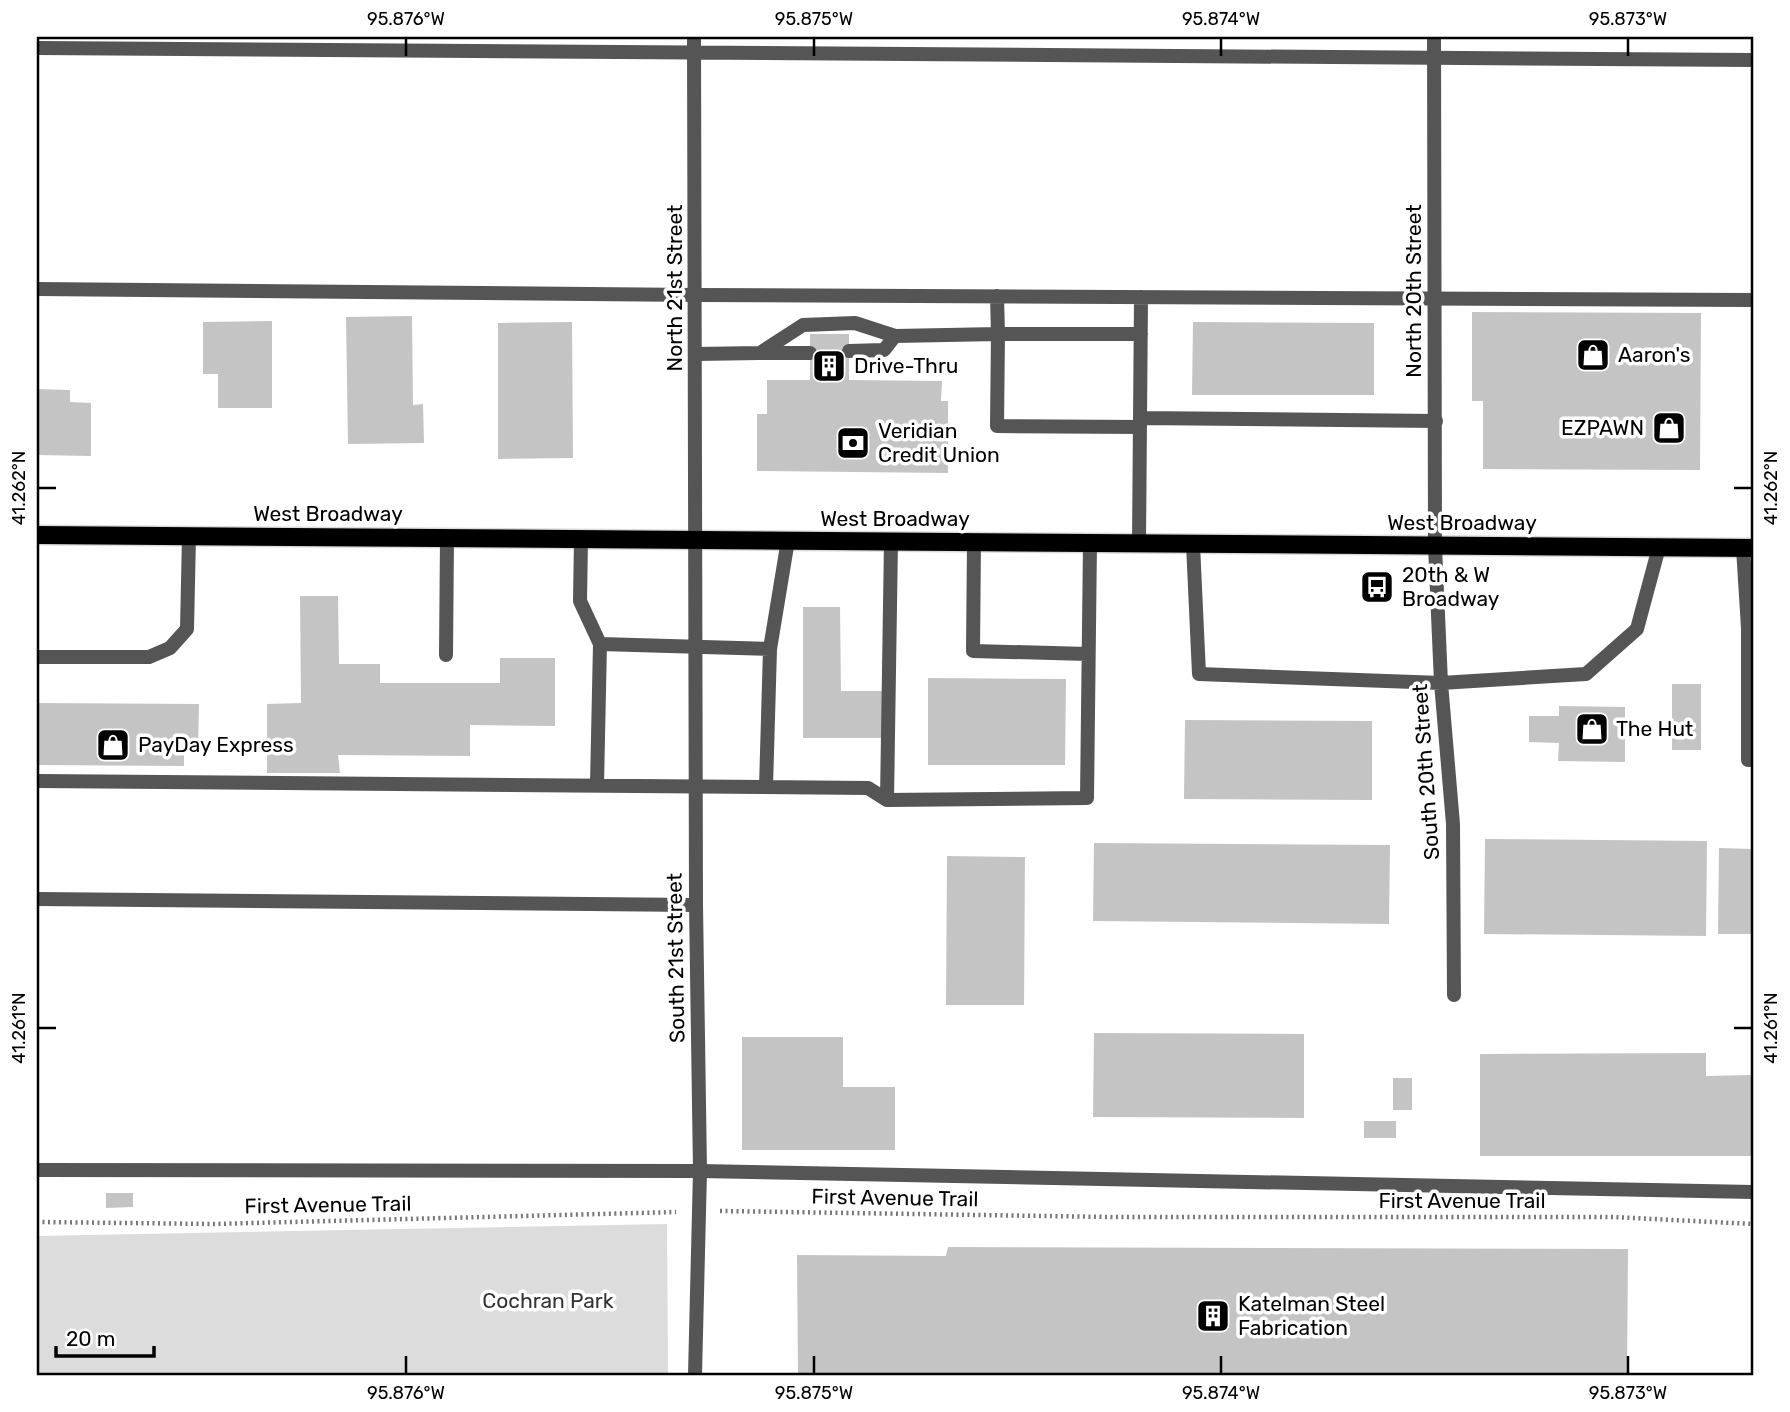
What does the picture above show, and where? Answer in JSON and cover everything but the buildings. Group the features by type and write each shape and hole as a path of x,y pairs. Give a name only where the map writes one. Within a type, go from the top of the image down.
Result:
{"main road":[{"name":"West Broadway","path":"37,535 1748,548"}],"street":[{"name":"North 21st Street","path":"694,37 696,540"},
{"name":"North 20th Street","path":"1434,37 1435,546"},
{"path":"37,48 1753,60"},
{"path":"37,289 1753,300"},
{"path":"997,296 997,426 1140,422 1436,421"},
{"path":"1139,543 1141,297"},
{"path":"760,353 803,325 855,323 895,336 1140,334"},
{"path":"849,351 884,350 895,336"},
{"path":"696,354 810,353"},
{"path":"37,657 149,657 170,648 187,629 189,536"},
{"path":"446,655 447,538"},
{"path":"581,539 580,601 600,644 597,785"},
{"name":"South 21st Street","path":"695,1375 700,1171 696,905 696,540"},
{"path":"766,788 771,649 788,540"},
{"path":"887,800 891,541"},
{"path":"974,542 973,651 1088,654"},
{"path":"37,781 868,788 887,800 1087,798 1090,543"},
{"path":"1194,544 1199,674 1441,683 1586,674 1637,629 1659,547"},
{"name":"South 20th Street","path":"1435,546 1441,683 1453,824 1454,995"},
{"path":"1748,548 1748,760 1753,760"},
{"path":"600,644 771,649"},
{"path":"37,899 696,905"},
{"path":"37,1170 700,1171 1753,1192"}],"path":[{"name":"First Avenue Trail","path":"37,1222 214,1224 699,1212 1111,1217 1613,1217 1753,1224"}],"green space":[{"name":"Cochran Park","path":"667,1224 668,1375 37,1375 37,1236"}],"place":[{"name":"Aaron's","path":"1593,355"},
{"name":"Drive-Thru","path":"829,366"},
{"name":"EZPAWN","path":"1669,428"},
{"name":"Veridian Credit Union","path":"853,443"},
{"name":"20th & W Broadway","path":"1377,587"},
{"name":"The Hut","path":"1592,729"},
{"name":"PayDay Express","path":"113,745"},
{"name":"Katelman Steel Fabrication","path":"1213,1316"}]}
